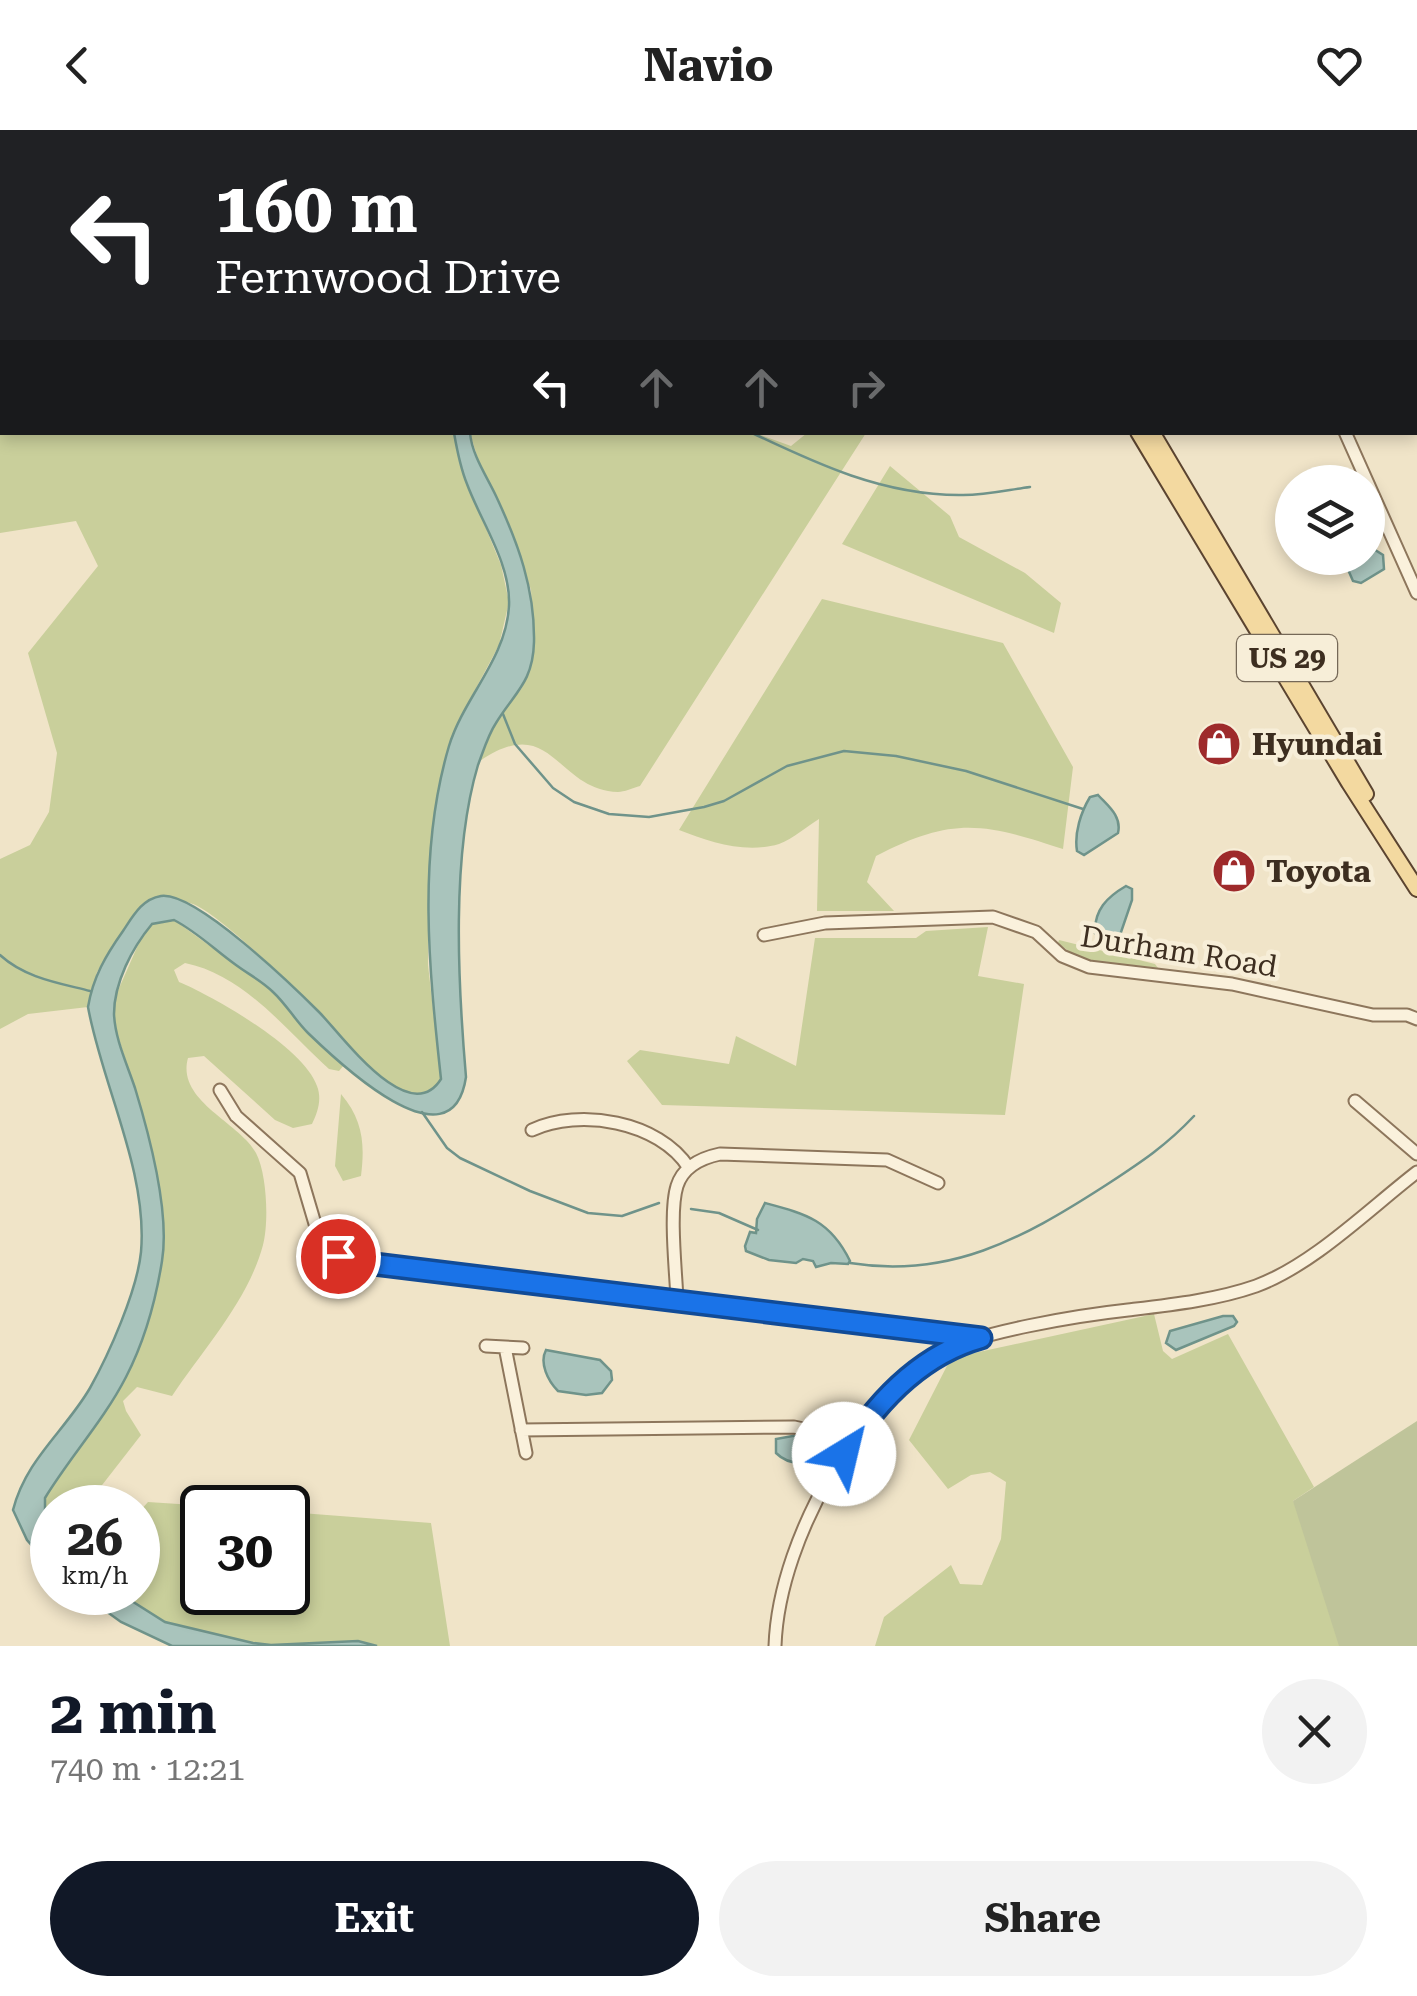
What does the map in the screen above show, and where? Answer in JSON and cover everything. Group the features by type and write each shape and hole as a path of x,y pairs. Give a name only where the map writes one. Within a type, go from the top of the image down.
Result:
{"main road":[{"name":"US 29","path":"1140,435 1210,540 1417,888"},
{"name":"US 29","path":"1154,435 1210,540"}],"street":[{"path":"1346,435 1417,593"},
{"name":"Durham Road","path":"764,936 825,922 993,918 1036,932 1062,956 1089,967 1232,984 1373,1015 1407,1015 1417,1019"},
{"path":"220,1090 236,1116 300,1174 322,1244 338,1256 358,1262 981,1338"},
{"path":"1355,1101 1417,1154"},
{"path":"532,1130 550,1122 630,1125 666,1147 689,1168"},
{"path":"677,1300 676,1187 689,1168 706,1157 720,1154 886,1160 938,1183"},
{"path":"775,1646 780,1606 808,1516 847,1449 909,1375 944,1350 981,1338 1198,1300 1258,1284 1303,1260 1417,1172"},
{"path":"486,1346 523,1348"},
{"path":"505,1347 526,1453"},
{"path":"521,1430 794,1427 822,1433 847,1449"}],"green space":[{"path":"0,435 454,435 460,465 501,565 509,602 499,645 458,722 436,809 428,902 428,965 441,1079 427,1092 411,1093 393,1086 275,969 205,910 180,901 141,906 97,972 88,1007 28,1014 0,1029 0,859 30,845 49,812 57,753 28,653 98,566 76,521 0,533"},
{"path":"471,435 760,435 791,446 805,435 865,435 640,786 618,792 597,788 539,748 524,744 504,748 480,761 496,721 522,688 534,648 531,590 510,526 481,469"},
{"path":"890,466 950,516 959,537 1025,573 1061,603 1054,633 842,544"},
{"path":"822,599 1003,643 1073,767 1063,849 989,829 948,829 927,834 876,856 867,882 894,911 817,911 819,819 784,842 766,847 728,845 679,830"},
{"path":"174,920 275,993 308,1033 344,1065 339,1071 329,1069 263,1006 226,979 185,963 174,970 179,982 235,1011 295,1056 317,1086 319,1105 312,1124 293,1128 275,1120 204,1056 188,1058 191,1087 248,1142 260,1162 266,1198 263,1245 236,1305 172,1396 137,1387 123,1401 141,1435 102,1485 54,1485 125,1378 163,1258 156,1170 114,1013 116,995 142,936 152,924"},
{"path":"988,927 978,976 1024,984 1005,1115 662,1105 627,1061 640,1050 729,1064 736,1036 796,1066 815,938 916,938 926,931"},
{"path":"1059,940 1155,964 1158,968 1079,959"},
{"path":"341,1094 358,1123 363,1153 361,1176 343,1181 335,1166"},
{"path":"1154,1314 1163,1351 1172,1359 1228,1334 1314,1487 1293,1501 1391,1646 875,1646 884,1617 951,1565 960,1584 982,1585 1001,1539 1006,1482 990,1472 971,1475 948,1489 909,1440 951,1358"},
{"path":"1417,1421 1417,1646 1339,1646 1293,1501"},
{"path":"160,1503 180,1504 180,1615 310,1615 310,1514 431,1523 450,1646 377,1646 358,1641 271,1645 165,1622 154,1615 160,1615"}],"water":[{"path":"454,435 470,435 476,457 511,531 528,585 534,642 526,678 491,733 469,800 459,920 466,1077 456,1103 440,1114 418,1112 393,1101 323,1047 269,988 174,920 152,924 126,966 114,1014 157,1173 163,1220 162,1261 138,1349 108,1408 54,1485 30,1485 30,1543 13,1510 19,1492 97,1374 128,1303 141,1252 138,1191 88,1007 101,967 134,914 143,904 161,896 196,908 267,963 376,1073 394,1086 412,1093 427,1092 441,1079 428,912 433,828 449,746 493,661 509,606 505,575 494,543 465,478"},
{"path":"1350,575 1374,575 1361,583 1353,581"},
{"path":"1098,795 1116,816 1118,833 1084,855 1077,851 1079,823 1090,797"},
{"path":"1126,886 1132,889 1132,900 1118,941 1111,945 1095,933 1097,918 1108,900"},
{"path":"765,1203 805,1215 825,1228 842,1247 848,1264 816,1267 813,1261 769,1260 746,1251 750,1232 756,1233 757,1219"},
{"path":"1233,1316 1237,1322 1176,1350 1166,1343 1170,1331"},
{"path":"546,1350 600,1360 611,1371 612,1380 602,1393 558,1391 546,1372"},
{"path":"798,1435 821,1443 824,1453 800,1463 776,1453 776,1439"},
{"path":"111,1615 154,1615 165,1622 253,1643 358,1641 377,1646 172,1646"}],"waterway":[{"path":"757,435 851,476 904,490 968,495 1030,487"},
{"path":"503,714 515,744 553,788 574,802 609,814 649,817 704,807 724,801 787,766 844,751 896,756 966,771 1083,809"},
{"path":"0,955 31,974 90,991"},
{"path":"422,1112 447,1148 460,1158 530,1191 588,1213 622,1216 659,1203"},
{"path":"850,1263 920,1265 952,1260 1013,1238 1128,1171 1194,1116"},
{"path":"691,1209 719,1213 758,1230"}],"place":[{"name":"Hyundai","path":"1219,744"},
{"name":"Toyota","path":"1234,871"}],"route":[{"path":"338,1256 358,1262 981,1338 944,1350 909,1375 862,1427 844,1454"}]}
